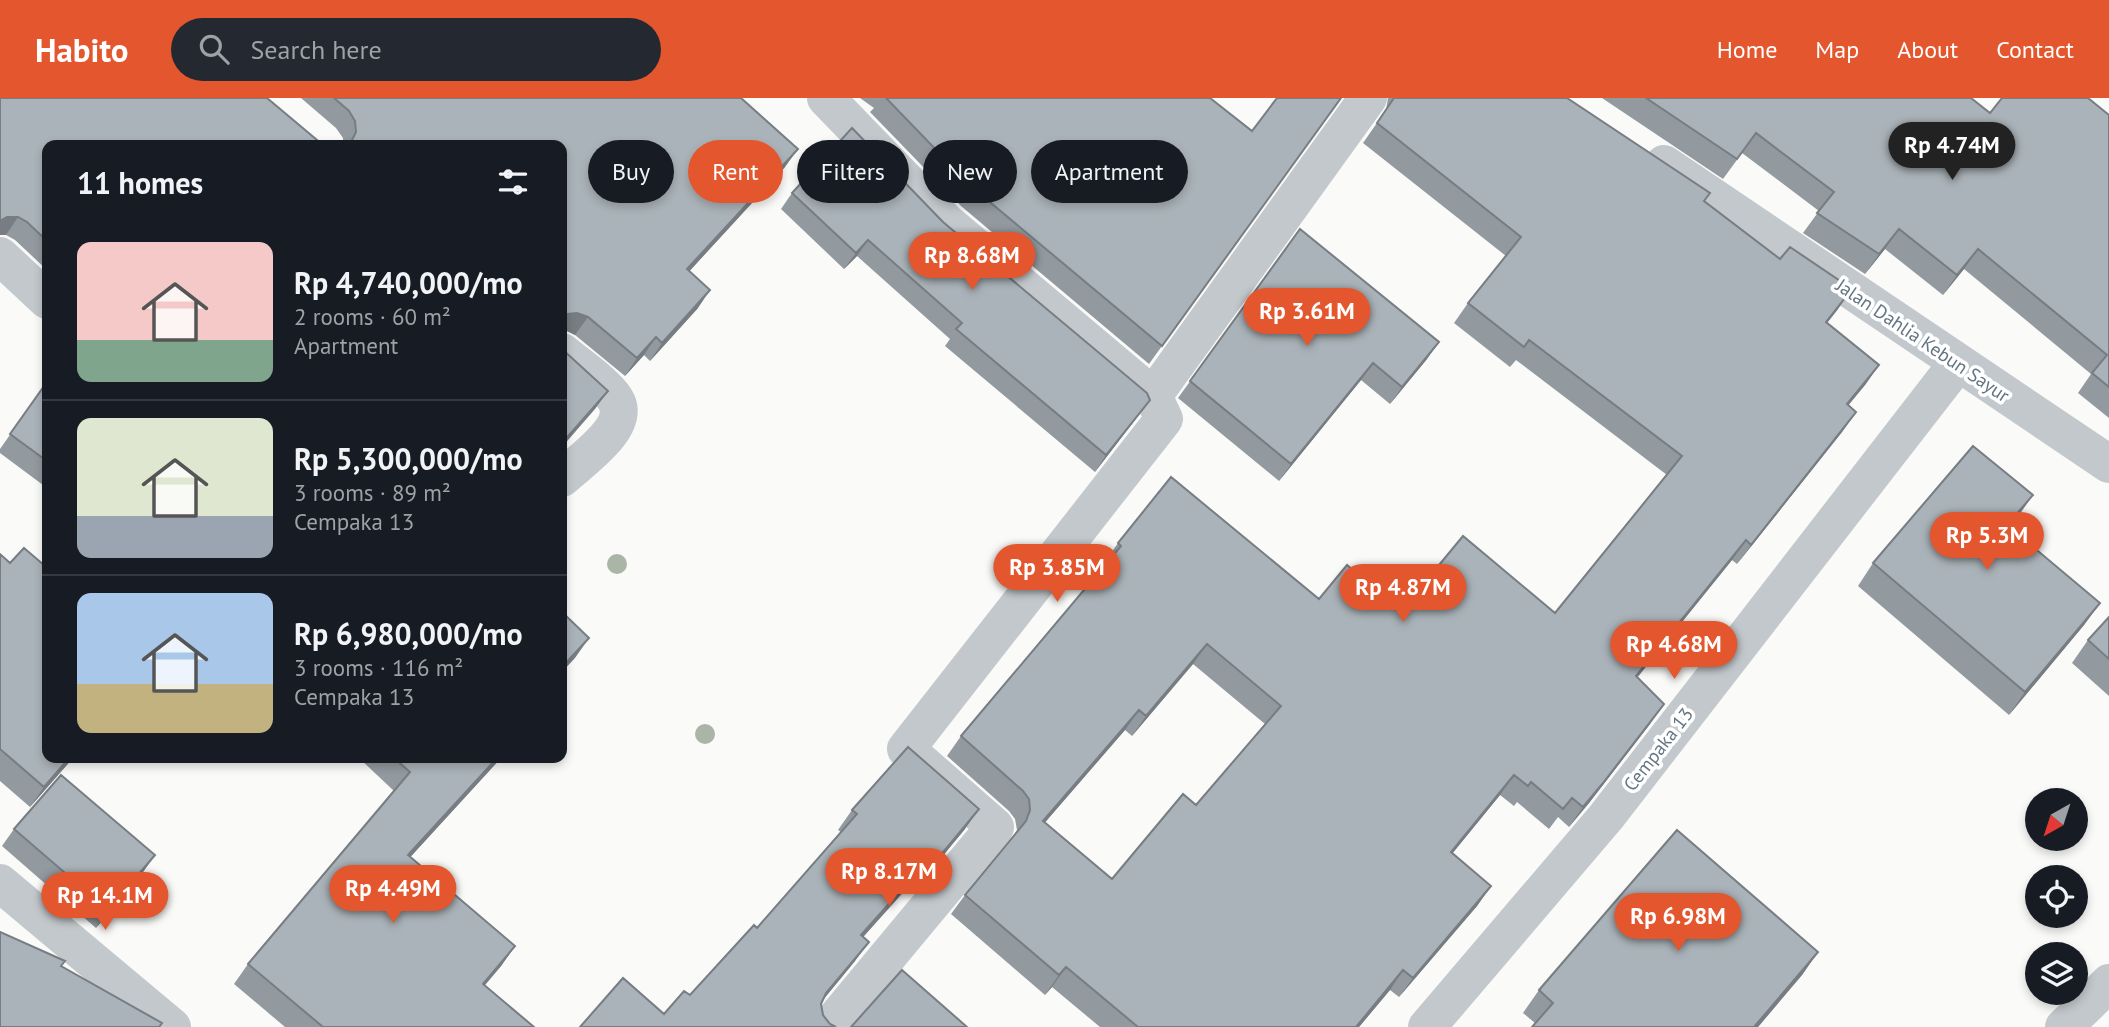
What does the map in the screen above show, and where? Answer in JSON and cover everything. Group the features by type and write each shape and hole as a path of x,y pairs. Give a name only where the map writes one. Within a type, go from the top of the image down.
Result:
{"street":[{"path":"826,98 946,222 1153,396 1164,419 906,749 995,827 829,1027"},
{"path":"1153,396 1368,98"},
{"name":"Jalan Dahlia Kebun Sayur","path":"1630,142 2109,464"},
{"path":"0,256 42,295"},
{"path":"567,356 615,398 620,410 616,428 567,473"},
{"name":"Cempaka 13","path":"1427,1027 1606,817 1957,364"},
{"path":"0,883 172,1027"},
{"path":"2064,1027 2109,983"}],"building":[{"path":"0,98 267,98 317,140 42,140 42,236 18,217 7,217 0,221"},
{"path":"334,98 741,98 797,150 783,165 783,140 688,140 688,203 748,203 687,269 710,290 662,343 656,337 637,358 588,317 577,313 567,314 567,140 352,140 356,132 355,121 349,111"},
{"path":"886,98 1210,98 1252,131 1277,98 1341,98 1162,346 991,203 1017,203 1017,140 927,140"},
{"path":"1394,98 1567,98 1710,193 1704,201 1780,259 1790,247 1852,289 1826,322 1879,365 1847,404 1856,412 1751,545 1746,540 1636,676 1664,704 1583,807 1572,798 1563,809 1531,782 1528,786 1514,775 1451,852 1491,886 1413,978 1403,970 1356,1027 1138,1027 1066,967 1059,975 965,895 1026,821 1030,810 1029,799 1023,791 961,736 1121,546 1118,543 1171,477 1319,599 1347,565 1401,611 1463,536 1555,613 1682,456 1529,340 1524,347 1468,303 1521,237 1377,123","holes":["1207,644 1281,706 1196,805 1183,794 1112,879 1043,821 1139,710 1146,716"]},
{"path":"1646,98 1971,98 1990,113 2002,98 2088,98 2109,115 2109,387 2092,373 2107,355 1978,249 1957,275 1899,229 1879,254 1817,213 1834,192 1756,133 1737,159"},
{"path":"852,128 864,140 841,140"},
{"path":"909,187 943,222 1147,393 1150,400 1106,455 956,329 962,323 868,240 856,253 803,203 909,203"},
{"path":"1300,229 1439,342 1402,387 1373,363 1291,464 1190,381"},
{"path":"567,354 608,391 567,437"},
{"path":"42,389 42,457 10,434"},
{"path":"1973,446 2033,495 2007,525 2100,603 2025,692 1873,563"},
{"path":"24,548 42,563 42,763 65,763 44,787 0,749 0,554 10,563"},
{"path":"567,617 589,638 567,662"},
{"path":"2109,617 2109,659 2088,640"},
{"path":"908,747 979,809 925,874 920,869 861,935 869,942 826,993 821,1004 823,1015 836,1027 580,1027 623,978 664,1014 684,991 690,995 754,925 757,928 857,814 852,810"},
{"path":"400,763 492,763 408,855 515,946 483,984 534,1027 323,1027 248,964 410,772"},
{"path":"61,775 155,855 108,910 14,829"},
{"path":"1677,830 1818,952 1754,1027 1532,1027 1553,1003 1539,990"},
{"path":"0,932 65,961 61,966 162,1023 159,1027 0,1027"},
{"path":"902,970 967,1027 851,1027"}]}
